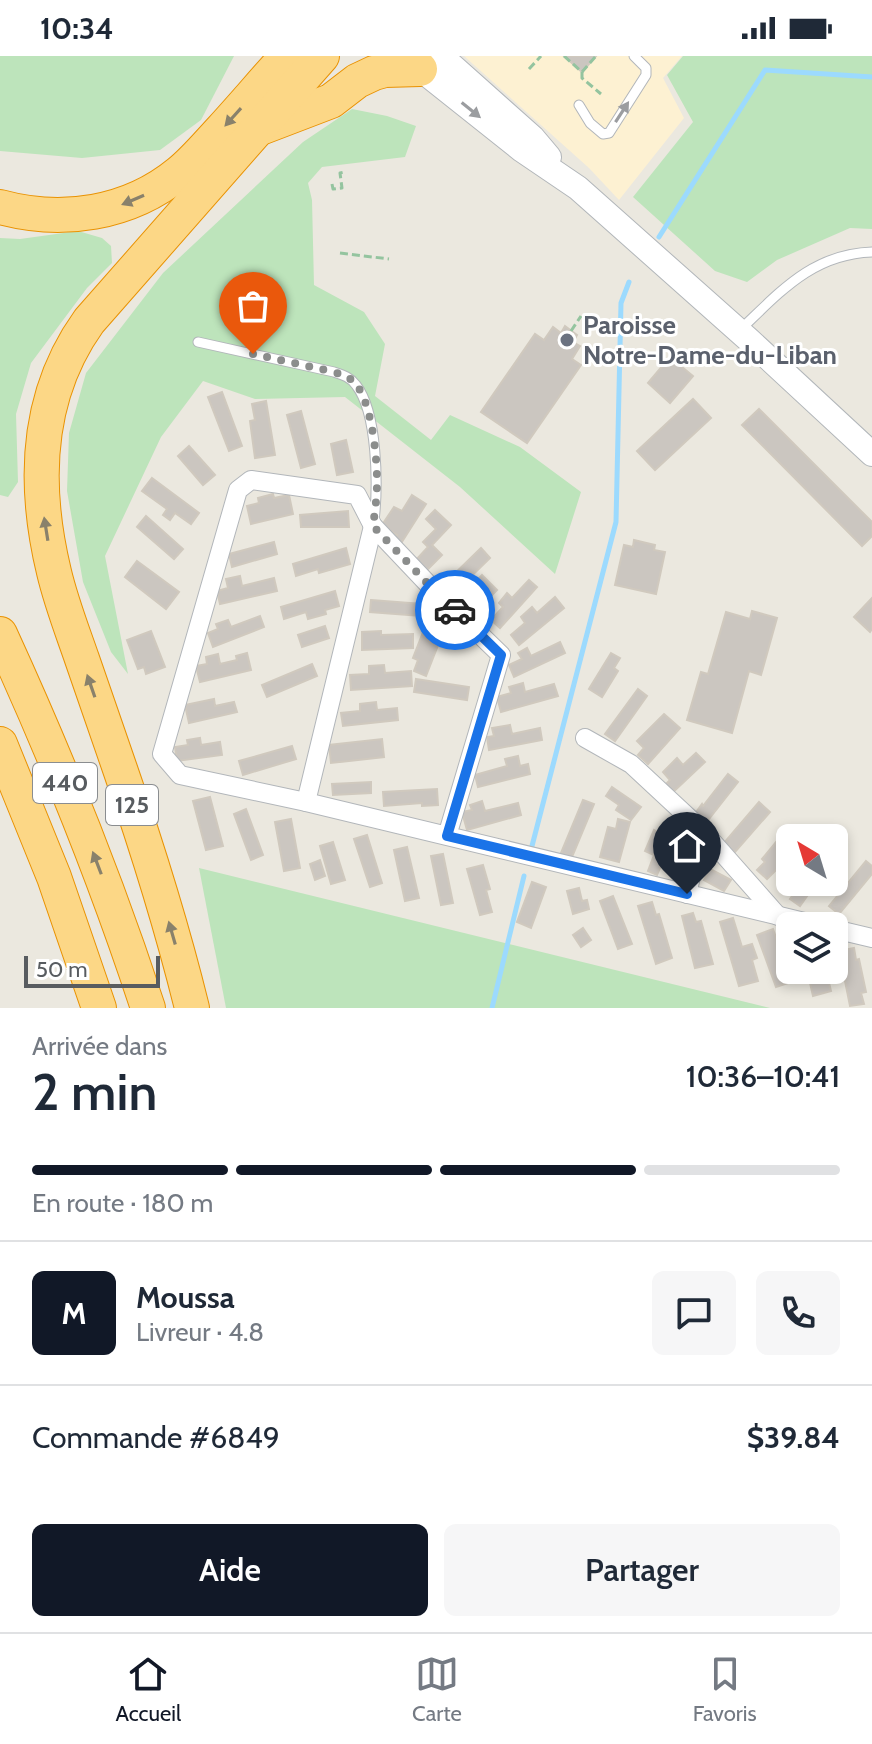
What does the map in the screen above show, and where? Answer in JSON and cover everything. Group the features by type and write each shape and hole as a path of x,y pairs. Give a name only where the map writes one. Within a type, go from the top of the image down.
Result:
{"highway":[{"name":"125","path":"192,1008 144,843 54,572 43,505 42,453 46,420 54,387 80,334 322,56"},
{"path":"259,128 331,101 357,81 374,73 422,60"},
{"path":"0,207 64,216 104,210 162,186 182,171 276,63"},
{"name":"440","path":"0,634 75,807 148,1008"},
{"name":"440","path":"0,744 45,853 99,1008"}],"street":[{"path":"422,60 522,150 578,188 872,454"},
{"path":"447,836 501,655 373,526 357,495 251,480 238,490 162,754 180,775 306,802 776,916"},
{"path":"306,802 373,526"},
{"path":"585,738 631,764 702,830 776,914"},
{"path":"687,894 702,830"},
{"path":"848,932 872,938"}],"lane":[{"path":"579,105 590,123 603,134 609,133 646,75 646,68 634,56"},
{"path":"739,331 784,287 810,269 843,256 872,252"},
{"path":"198,342 334,372 352,380 361,392 373,440 377,479 373,526"}],"path":[{"path":"529,69 541,56"},
{"path":"564,56 582,72"},
{"path":"596,56 582,72 582,78 601,94"},
{"path":"332,184 333,189 342,188 340,173 344,172"},
{"path":"340,253 389,259"},
{"path":"571,331 581,316"}],"shaded area":[{"path":"464,56 682,56 663,78 684,118 619,200 589,168"}],"green space":[{"path":"0,56 234,56 201,120 160,150 82,158 0,151"},
{"path":"683,56 872,56 872,229 850,228 777,260 747,282 715,271 633,197 693,122 667,75"},
{"path":"352,109 416,126 405,157 322,167 308,183 312,200 314,285 364,312 385,344 375,396 431,440 450,415 520,447 581,492 555,574 460,487 345,397 255,399 203,381 161,437 105,556 128,674 111,652 83,582 67,491 69,433 86,373 163,273 303,142"},
{"path":"78,231 102,238 111,246 112,263 87,288 31,363 16,414 18,482 8,497 0,495 0,238 20,239"},
{"path":"199,868 770,1008 226,1008"}],"building":[{"path":"564,56 596,56 582,72"},
{"path":"565,326 577,335 573,342 580,346 572,359 581,365 527,443 481,412 535,334 544,340 553,327 561,333"},
{"path":"670,357 693,376 670,403 648,383"},
{"path":"222,392 242,446 229,451 208,397"},
{"path":"693,399 711,418 655,470 637,451"},
{"path":"266,401 275,455 255,458 250,421 255,420 252,404"},
{"path":"759,409 872,522 872,536 862,546 742,425"},
{"path":"301,411 315,464 301,468 287,415"},
{"path":"346,440 353,472 337,475 331,444"},
{"path":"189,446 215,475 203,485 178,456"},
{"path":"152,478 199,513 191,524 175,513 170,520 163,515 167,509 142,491"},
{"path":"273,494 274,498 289,495 293,514 251,524 247,506 259,503 258,498"},
{"path":"412,495 426,504 400,545 393,541 397,535 382,525 394,507 402,511"},
{"path":"435,510 451,525 432,545 442,555 427,570 416,560 428,547 423,542 436,529 426,519"},
{"path":"348,511 349,527 301,527 300,515"},
{"path":"146,516 183,549 174,559 137,527"},
{"path":"634,540 655,545 654,550 665,552 656,594 615,585 624,545 633,547"},
{"path":"274,542 277,554 232,567 229,554"},
{"path":"346,548 350,564 296,576 293,564"},
{"path":"481,548 490,558 454,593 445,583"},
{"path":"137,561 179,592 166,609 125,577"},
{"path":"482,575 497,590 476,611 467,602 474,595 468,590"},
{"path":"240,576 242,586 274,578 277,591 220,604 217,591 228,588 226,579"},
{"path":"529,580 537,587 500,628 491,620 503,607 499,603 507,593 512,598"},
{"path":"335,591 339,606 325,610 326,614 308,619 306,612 284,619 281,607"},
{"path":"555,597 564,608 519,645 511,635 525,623 521,617 532,607 537,613"},
{"path":"872,598 872,629 870,632 854,617"},
{"path":"371,600 422,604 421,616 370,612"},
{"path":"752,611 777,618 761,675 749,671 732,733 687,720 701,672 708,674 726,612 750,619"},
{"path":"260,616 264,627 213,647 208,633 218,629 216,624 228,620 231,627"},
{"path":"427,622 438,625 435,632 442,635 426,676 414,671 418,660 413,658"},
{"path":"325,626 329,638 302,647 298,635"},
{"path":"151,631 165,667 146,674 144,667 138,669 127,640"},
{"path":"381,631 381,635 413,634 413,648 362,650 362,632"},
{"path":"560,642 565,653 514,677 509,665 522,659 518,653 527,648 531,656"},
{"path":"247,653 251,670 200,682 196,666 207,664 206,657 218,654 220,664 237,660 236,656"},
{"path":"611,653 620,658 614,668 618,671 602,697 589,689"},
{"path":"312,664 317,676 267,697 262,685"},
{"path":"384,665 385,673 411,671 412,686 351,690 350,675 369,674 369,666"},
{"path":"416,679 469,687 467,700 414,692"},
{"path":"523,683 525,692 554,684 558,696 501,712 497,697 511,693 509,687"},
{"path":"638,689 647,696 615,741 605,734"},
{"path":"214,699 215,706 234,702 237,712 189,723 185,705"},
{"path":"376,702 377,710 397,708 398,720 343,726 341,713 360,711 360,704"},
{"path":"664,714 680,728 648,764 638,755 644,748 637,741"},
{"path":"510,725 512,734 540,728 542,740 489,750 487,737 494,736 492,728"},
{"path":"200,738 201,745 220,742 222,755 177,761 175,747 188,745 187,740"},
{"path":"382,739 384,757 331,763 329,745"},
{"path":"292,746 296,759 243,775 239,761"},
{"path":"696,753 705,762 671,794 664,786 670,780 663,772 677,758 683,765"},
{"path":"518,756 520,766 528,764 530,774 478,787 475,775 507,766 505,759"},
{"path":"728,774 738,782 705,824 694,815"},
{"path":"371,782 371,793 333,795 332,784"},
{"path":"612,787 641,807 631,820 616,810 619,805 606,796"},
{"path":"437,789 438,805 384,806 383,792"},
{"path":"210,797 223,846 206,850 193,801"},
{"path":"583,800 594,804 572,857 561,853"},
{"path":"482,801 485,811 518,803 521,815 467,830 462,812 472,810 470,805"},
{"path":"759,802 770,812 734,853 723,844"},
{"path":"246,809 263,855 251,860 234,814"},
{"path":"291,819 300,868 284,871 275,822"},
{"path":"618,819 630,822 619,862 600,857 608,827 616,829"},
{"path":"663,824 677,829 657,875 648,871 654,855 645,851 654,830 659,833"},
{"path":"367,835 382,883 370,887 354,839"},
{"path":"333,842 345,880 331,884 320,846"},
{"path":"776,842 776,870 767,879 757,870 765,862 762,859"},
{"path":"407,847 419,898 405,901 394,850"},
{"path":"443,854 453,903 441,905 431,856"},
{"path":"320,860 325,876 315,880 310,864"},
{"path":"866,861 872,866 872,874 841,912 836,912 829,906 837,896 848,896 848,883"},
{"path":"483,865 492,912 480,915 467,869"},
{"path":"710,869 731,880 724,891 704,880"},
{"path":"532,882 546,887 531,928 517,922"},
{"path":"579,888 582,901 587,900 589,909 573,914 567,891"},
{"path":"613,896 632,944 618,949 600,901"},
{"path":"792,896 807,896 800,906 790,899"},
{"path":"652,902 656,915 659,914 672,958 656,964 638,906"},
{"path":"693,913 696,922 701,921 713,964 695,968 682,916"},
{"path":"733,918 742,947 752,944 757,958 752,960 758,981 739,986 720,922"},
{"path":"583,928 591,940 581,947 573,935"},
{"path":"773,929 776,937 776,984 785,984 776,987 757,935"},
{"path":"854,948 856,960 859,959 866,992 861,993 864,1004 850,1006 846,984 848,949"},
{"path":"810,984 829,984 831,991 813,996"}],"waterway":[{"path":"659,237 765,70 872,77"},
{"path":"532,846 616,522 621,303 629,282"},
{"path":"492,1008 524,876"}],"way so far":[{"path":"253,354 334,372 346,376 357,386 365,404 375,456 377,479 373,526 455,610"}],"place":[{"name":"Paroisse Notre-Dame-du-Liban","path":"567,340"}],"route":[{"path":"455,610 501,655 447,836 687,894"}]}
